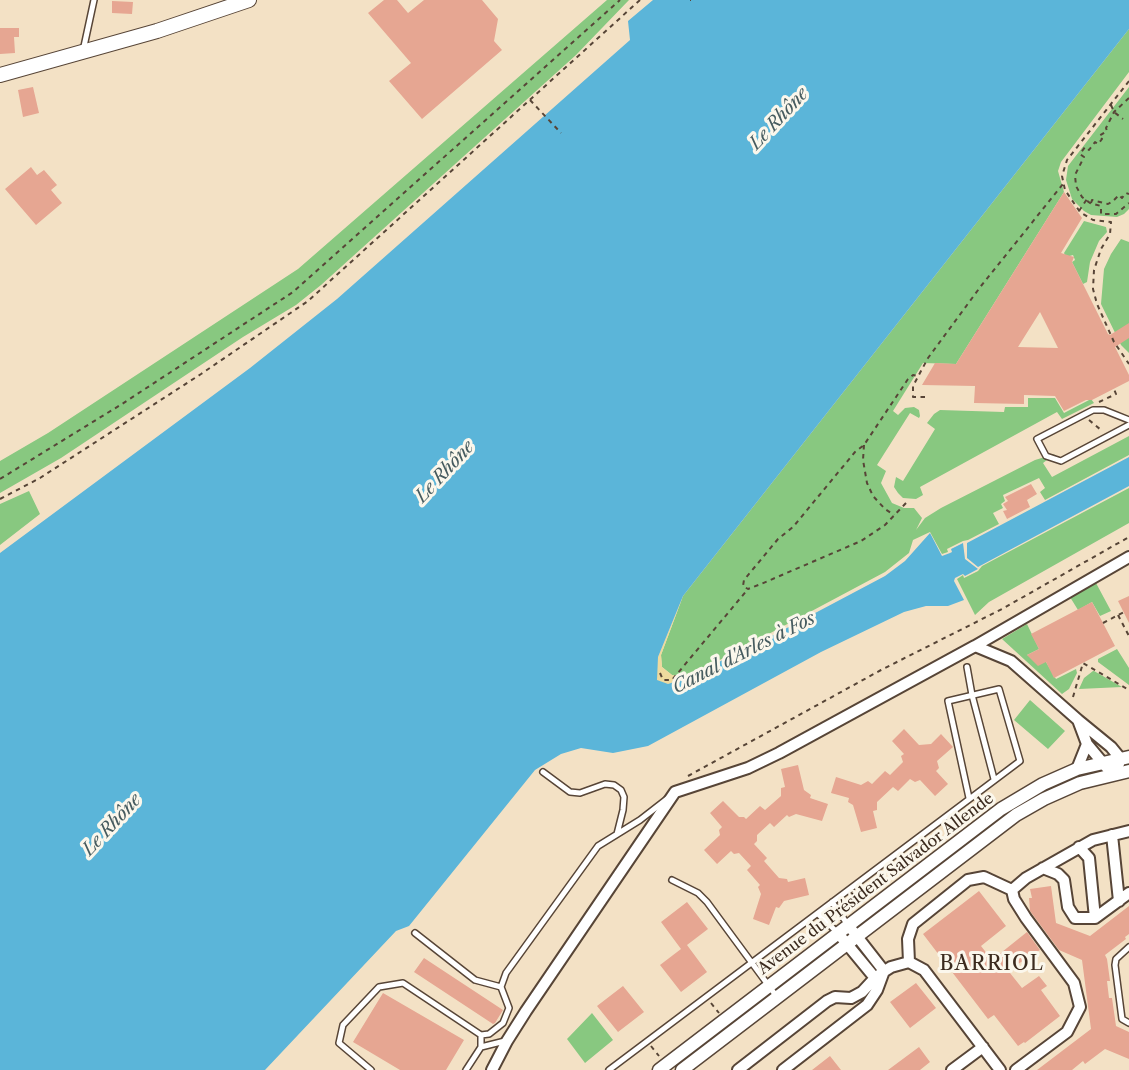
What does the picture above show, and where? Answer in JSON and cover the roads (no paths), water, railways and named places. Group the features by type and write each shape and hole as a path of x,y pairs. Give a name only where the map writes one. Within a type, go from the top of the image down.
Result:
{"main road":[{"path":"0,75 157,32 249,0"}],"street":[{"path":"492,1070 507,1041 675,792 758,763 975,646 1129,557"},
{"path":"975,646 1011,661 1124,757 1112,774"},
{"path":"1078,720 1088,744 1100,762 1112,774"},
{"path":"1077,769 1088,744"},
{"name":"Avenue du Président Salvador Allende","path":"660,1064 769,986 1001,809 1042,784 1077,769 1124,757"},
{"path":"682,1070 1016,815 1062,791 1112,774 1129,771"},
{"path":"1012,890 1026,878 1093,840 1129,831"},
{"path":"1112,836 1119,901"},
{"path":"1079,848 1089,858 1095,918"},
{"path":"1043,868 1058,874 1064,880 1068,907 1075,918 1095,918 1129,893"},
{"path":"909,962 908,939 913,924 968,880 984,877 1012,890"},
{"path":"1012,890 1014,899 1026,918 1074,983 1080,1007 1067,1032 1016,1070"},
{"path":"783,1070 867,1005 877,990 879,974 848,925"},
{"path":"838,933 846,944 879,974"},
{"path":"738,1070 828,1001 835,997 851,998 862,992 879,974 891,967 909,962 924,970 1000,1070"},
{"path":"952,1070 983,1047"}],"lane":[{"path":"83,52 94,0"},
{"path":"1129,420 1104,410 1093,410 1037,439 1046,456 1061,460 1129,425"},
{"path":"967,667 994,779"},
{"path":"609,1070 1020,761 999,688 948,700 969,798"},
{"path":"543,772 570,792 580,793 605,784 614,785 621,790 624,797 623,810 617,834"},
{"path":"371,1070 339,1043 343,1025 379,987 403,983 481,1035 489,1034 503,1023 508,1008 501,987 506,973 598,846 640,820 675,792"},
{"path":"672,880 698,893 707,902 777,997"},
{"path":"832,902 848,925"},
{"path":"818,914 838,933"},
{"path":"415,933 475,980 501,987"},
{"path":"1129,948 1116,958 1115,964 1122,1019 1129,1023"},
{"path":"466,1070 481,1047 481,1035"},
{"path":"481,1047 507,1041"}],"water":[{"path":"653,0 1129,0 1129,29 683,596 658,657 657,680 668,684 686,678 768,638 885,576 905,561 930,533 942,556 952,552 951,549 963,543 965,559 978,569 955,578 954,581 964,600 948,606 926,606 904,612 821,652 648,746 613,753 581,748 561,754 535,770 409,926 396,931 265,1070 0,1070 0,553 250,368 337,299 630,40 628,21"},
{"path":"1129,457 1129,486 978,567 967,558 967,543"}],"district":[{"name":"BARRIOL","path":"992,964"}],"water label":[{"name":"Le Rhône","path":"779,119"},
{"name":"Le Rhône","path":"445,472"},
{"name":"Canal d'Arles à Fos","path":"744,653"},
{"name":"Le Rhône","path":"112,825"}]}
